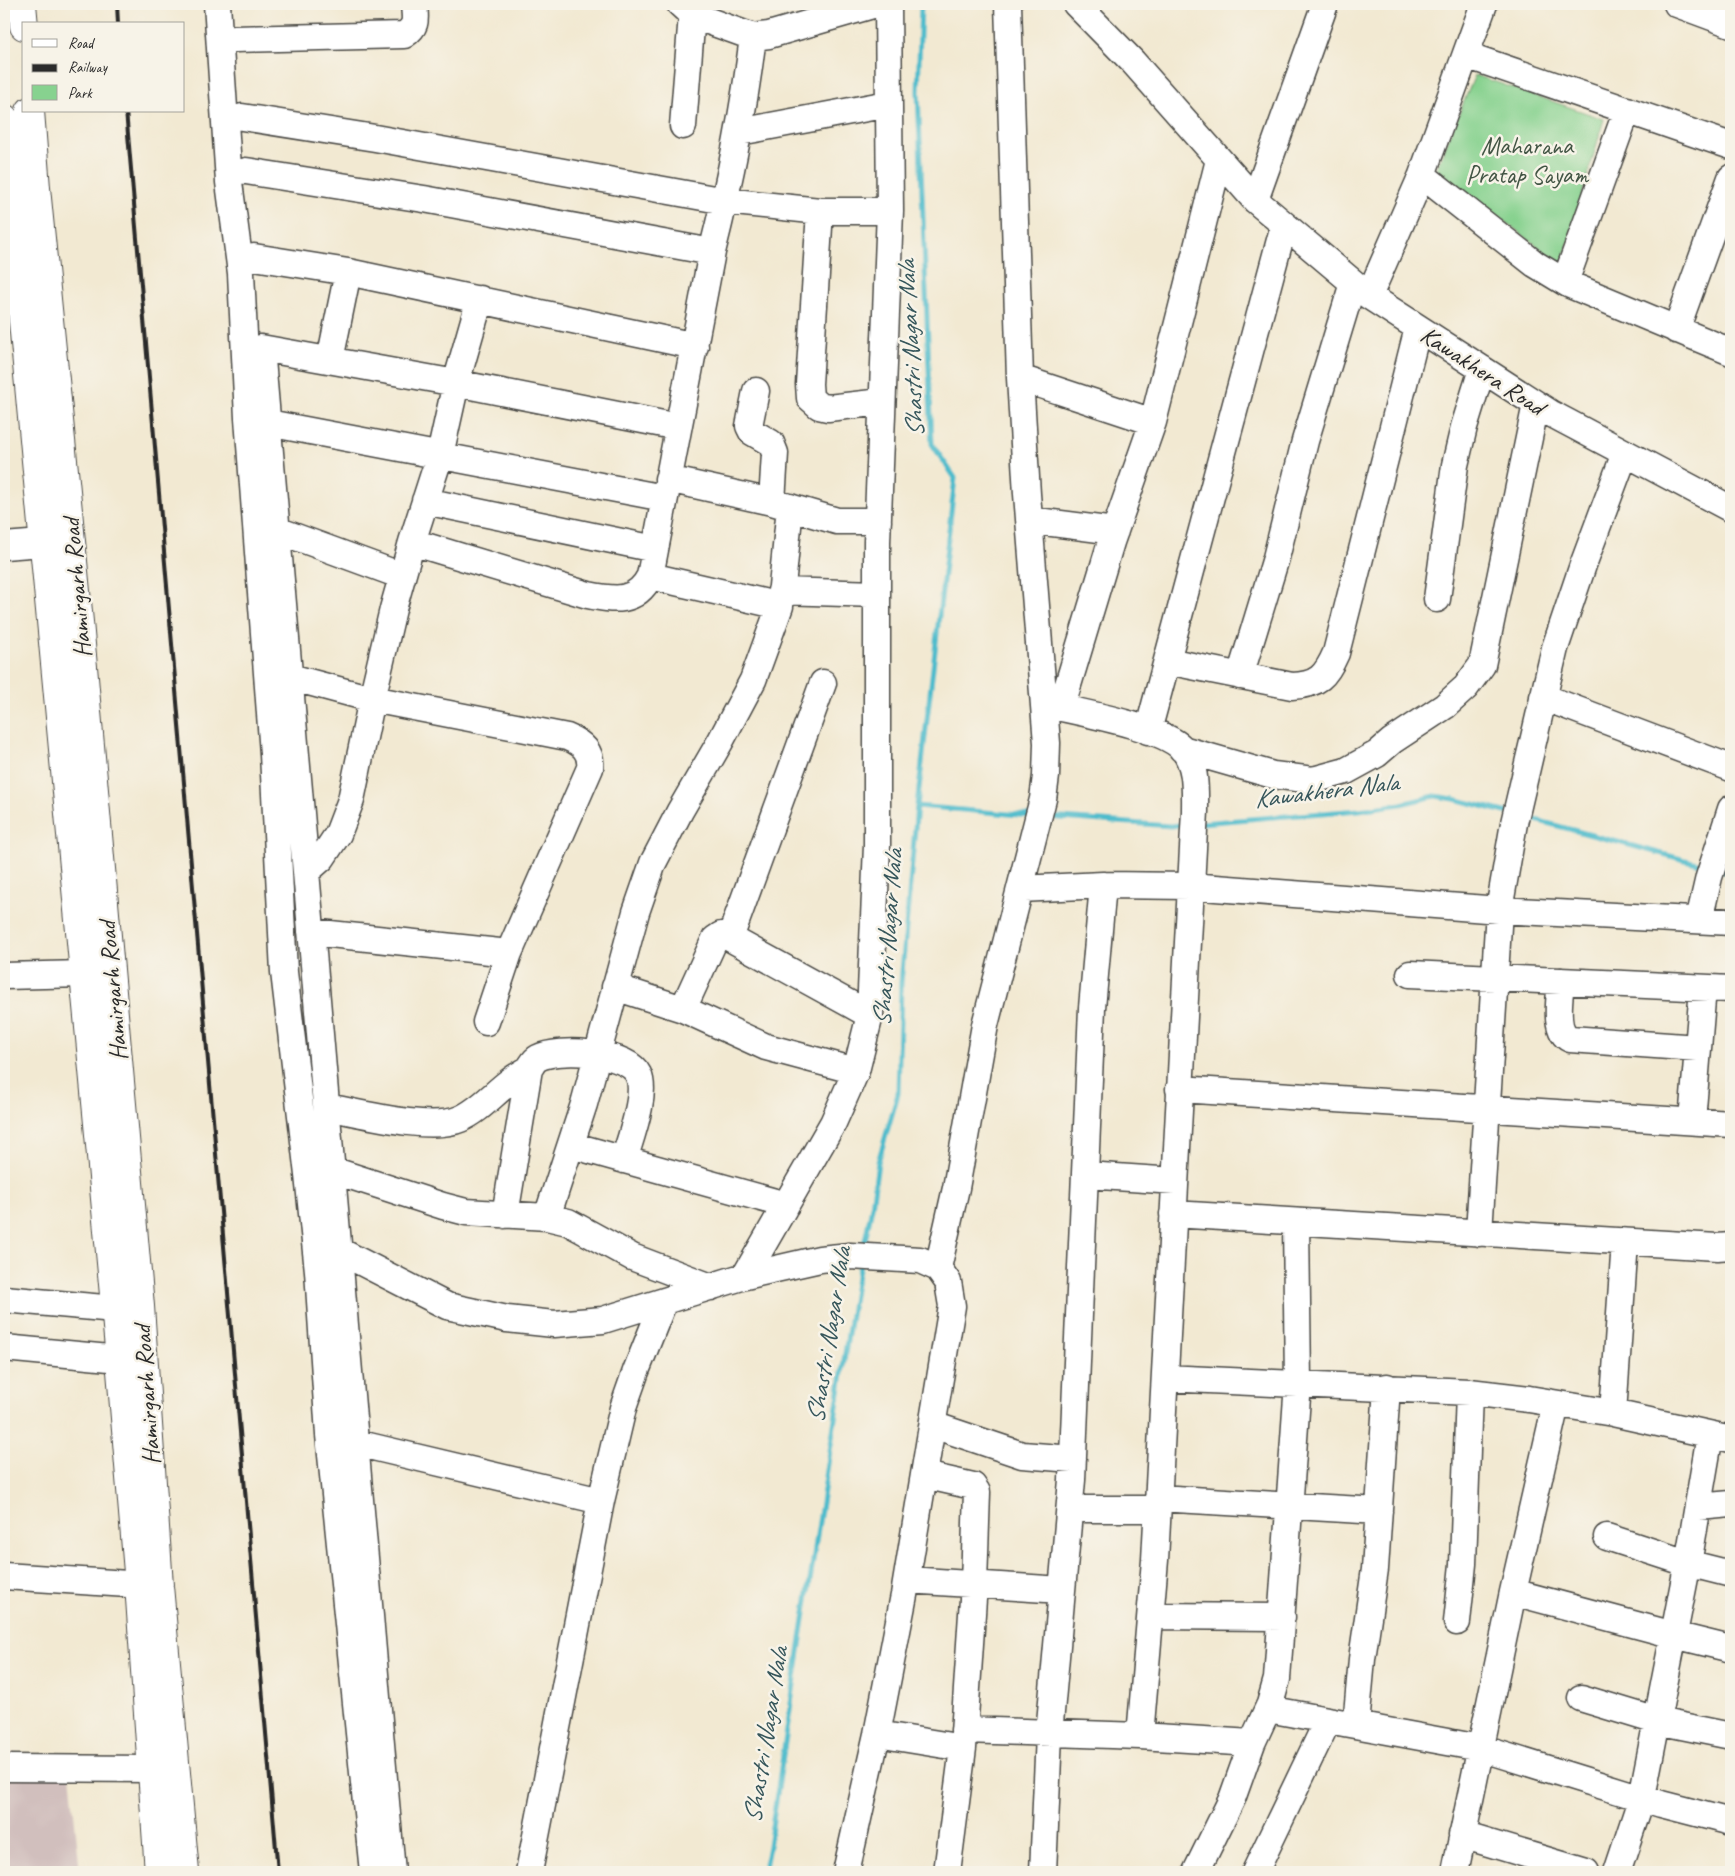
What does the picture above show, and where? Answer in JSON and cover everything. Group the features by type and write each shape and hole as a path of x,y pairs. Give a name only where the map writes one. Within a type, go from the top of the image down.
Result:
{"main road":[{"path":"22,4 24,22"},
{"name":"Hamirgarh Road","path":"30,112 79,622 140,1306 149,1585 151,1769 159,1872"},
{"name":"Hamirgarh Road","path":"4,118 42,543 120,1359 185,1872"}],"street":[{"path":"217,4 229,182 241,273 248,418 274,754 284,972 314,1238 329,1435 373,1872"},
{"path":"232,4 392,1872"},
{"path":"235,39 404,35 413,29 415,21 414,4"},
{"path":"684,126 696,11 753,37 769,35 800,14 876,4"},
{"path":"745,1276 829,1131 856,1071 870,1015 877,845 878,521 890,211 888,4"},
{"path":"1008,4 1020,378 1030,520 1052,706"},
{"name":"Kawakhera Road","path":"1076,4 1133,62 1255,200 1361,289 1536,404 1731,509"},
{"path":"1255,200 1325,4"},
{"path":"1240,676 1276,558 1306,441 1361,289 1422,175 1484,4"},
{"path":"1676,4 1731,24"},
{"path":"412,542 607,599 623,599 635,594 644,587 650,576 712,252 725,201 746,99 753,37"},
{"path":"1466,55 1731,146"},
{"path":"739,132 888,104"},
{"path":"1565,282 1627,110"},
{"path":"242,117 375,138 725,201 820,212 890,211"},
{"path":"938,1268 956,1188 985,1025 1043,799 1052,706 1153,422 1219,160"},
{"path":"246,170 424,199 712,252"},
{"path":"1422,175 1535,264 1565,282 1731,352"},
{"path":"1676,330 1731,178"},
{"path":"820,212 809,384 810,398 819,406 828,408 882,402"},
{"path":"1148,731 1284,225"},
{"path":"254,257 348,272 695,346"},
{"path":"330,360 348,272"},
{"path":"306,872 322,858 338,834 351,800 372,699 402,576 440,455 456,383 480,299"},
{"path":"1167,661 1297,686 1316,681 1329,670 1336,653 1418,328"},
{"path":"262,348 456,383 678,427"},
{"path":"1437,599 1455,466 1464,426 1482,369"},
{"path":"1020,378 1153,422"},
{"path":"547,1217 584,1104 636,912 654,863 680,811 753,680 781,598 781,504 775,453 771,443 752,432 749,426 756,392"},
{"path":"1052,706 1127,724 1164,736 1182,749 1272,775 1313,780 1346,771 1377,754 1392,741 1445,706 1466,687 1482,665 1536,404"},
{"path":"268,423 440,455 781,504 837,521 878,521"},
{"path":"1479,1233 1499,910 1514,823 1555,648 1625,453"},
{"path":"425,501 655,549"},
{"path":"1030,520 1115,531"},
{"path":"277,530 402,576"},
{"path":"4,546 42,543"},
{"path":"650,576 781,598 877,594"},
{"path":"290,677 372,699 567,737 576,740 588,752 591,758 590,768 509,953 486,1022"},
{"path":"730,938 823,683"},
{"path":"1544,697 1731,768"},
{"path":"1140,1736 1151,1616 1158,1503 1195,811 1195,782 1189,761 1182,749"},
{"path":"1699,920 1712,865 1731,808"},
{"path":"1020,888 1103,885 1190,886 1499,910 1731,922"},
{"path":"1043,1872 1049,1734 1070,1509 1092,1008 1103,885"},
{"path":"312,932 509,953"},
{"path":"683,1009 715,939 721,935 730,938 870,1015"},
{"path":"4,976 84,974"},
{"path":"1410,974 1731,989"},
{"path":"1561,981 1560,1026 1565,1037 1570,1039 1698,1048"},
{"path":"615,988 683,1009 766,1046 856,1071"},
{"path":"1692,1121 1703,988"},
{"path":"504,1214 529,1069 534,1060 550,1054 564,1052 597,1054 629,1065 638,1073 642,1088 624,1160"},
{"path":"327,1107 426,1124 445,1124 461,1119 476,1110 510,1080 529,1069"},
{"path":"1180,1089 1731,1124"},
{"path":"571,1146 786,1205"},
{"path":"332,1170 466,1212 547,1217 568,1222 632,1257 711,1287"},
{"path":"1086,1175 1175,1181"},
{"path":"1173,1214 1625,1242 1717,1247 1731,1246"},
{"path":"1196,1872 1232,1799 1252,1743 1268,1709 1277,1679 1298,1383 1296,1222"},
{"path":"314,1238 446,1306 507,1319 554,1324 603,1320 745,1276 820,1259 850,1256 899,1257 920,1260 938,1268 948,1282 952,1306 907,1580 846,1872"},
{"path":"1613,1413 1625,1242"},
{"path":"4,1299 115,1309"},
{"path":"528,1872 601,1501 623,1408 664,1301"},
{"path":"4,1348 120,1359"},
{"path":"1164,1378 1469,1392 1613,1413 1721,1437 1698,1507 1642,1797 1617,1872"},
{"path":"1356,1725 1362,1659 1375,1569 1387,1387"},
{"path":"1457,1622 1463,1564 1469,1392"},
{"path":"1455,1872 1513,1592 1556,1404"},
{"path":"933,1425 1022,1455 1073,1459"},
{"path":"356,1443 601,1501"},
{"path":"924,1475 972,1486 977,1490 974,1584 964,1739 947,1872"},
{"path":"1070,1509 1158,1503 1290,1505 1379,1511"},
{"path":"1698,1507 1731,1504"},
{"path":"1607,1537 1687,1563 1731,1574"},
{"path":"4,1576 149,1585"},
{"path":"907,1580 1062,1590"},
{"path":"1513,1592 1731,1649"},
{"path":"1151,1616 1282,1617"},
{"path":"1581,1698 1657,1721 1731,1736"},
{"path":"1268,1709 1480,1748 1731,1822"},
{"path":"1255,1872 1328,1720"},
{"path":"876,1734 964,1739 1049,1734 1140,1736 1252,1743"},
{"path":"4,1768 151,1769"},
{"path":"1462,1835 1580,1871"}],"shaded area":[{"path":"4,1753 68,1755 80,1872 4,1872"}],"green space":[{"name":"Maharana Pratap Sayam","path":"1475,75 1604,119 1562,265 1436,169"}],"waterway":[{"name":"Shastri Nagar Nala","path":"863,1250 872,1207 878,1162 898,1094 901,983 917,806 955,478 932,444 918,92 921,4"},
{"name":"Kawakhera Nala","path":"1201,823 1359,810 1401,804 1435,796 1509,813"},
{"name":"Kawakhera Nala","path":"917,806 1031,816"},
{"name":"Kawakhera Nala","path":"1047,817 1171,826 1188,824"},
{"name":"Kawakhera Nala","path":"1524,817 1704,865"},
{"name":"Kawakhera Nala","path":"1720,870 1731,873"},
{"name":"Shastri Nagar Nala","path":"764,1872 860,1263"}],"railway":[{"path":"117,4 118,22"},
{"path":"126,112 278,1872"}]}
